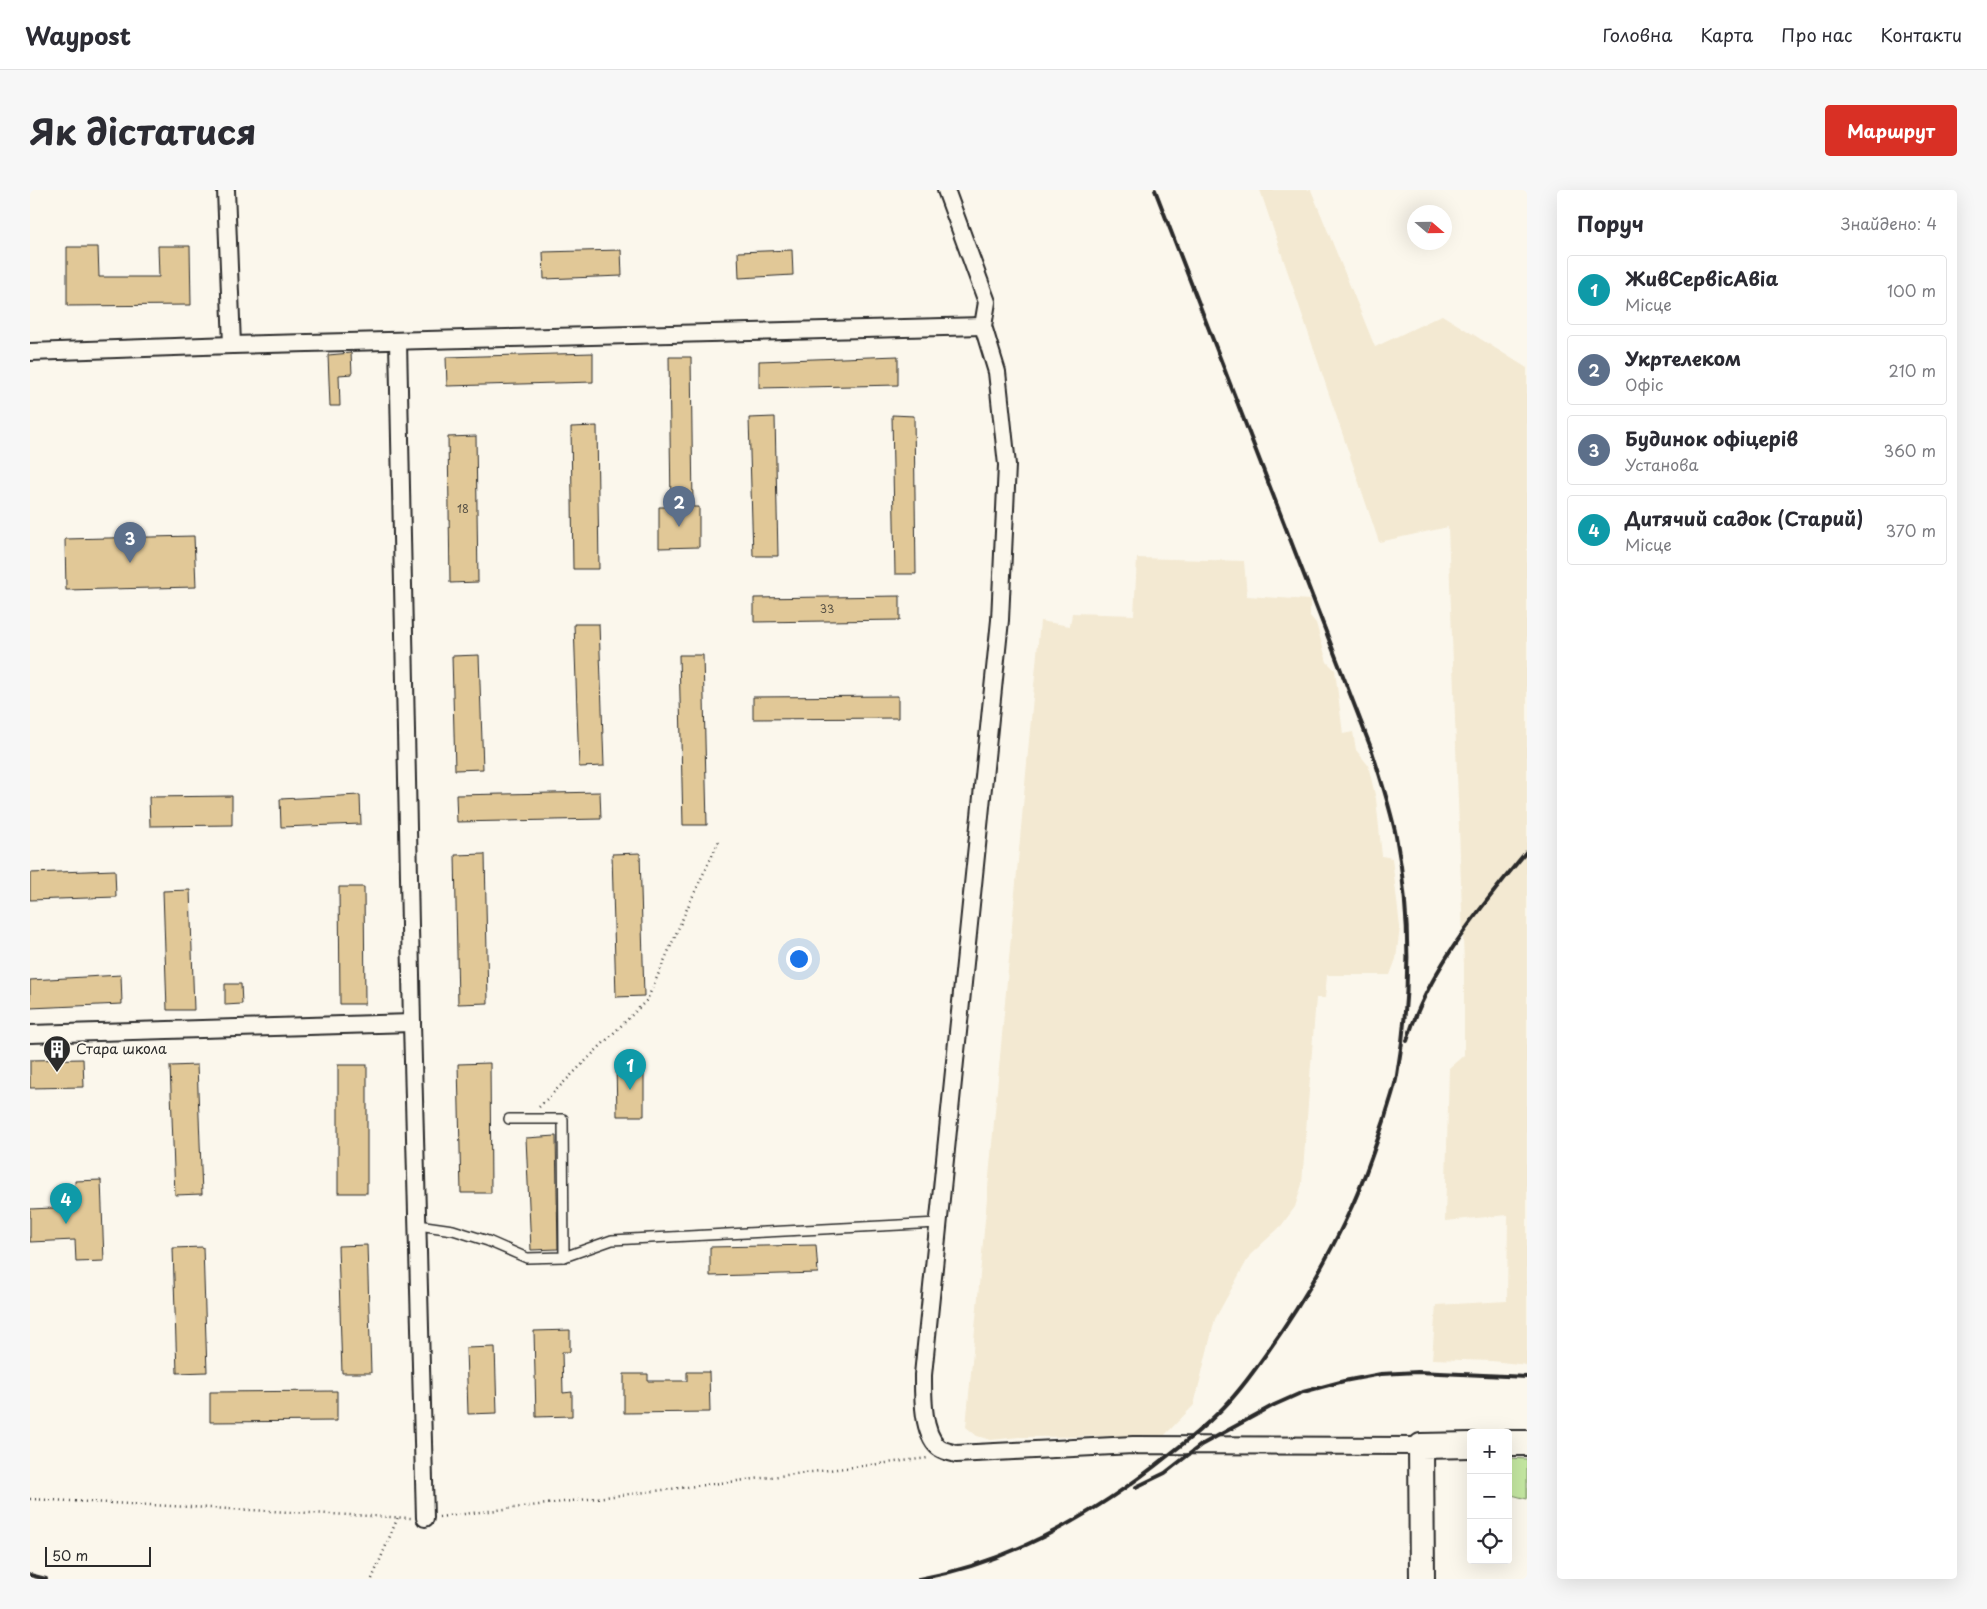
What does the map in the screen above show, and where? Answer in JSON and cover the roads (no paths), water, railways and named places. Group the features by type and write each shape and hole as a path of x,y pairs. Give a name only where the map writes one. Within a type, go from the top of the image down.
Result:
{"street":[{"path":"226,190 232,345"},
{"path":"946,190 987,302 983,326 997,372 1007,465 1000,610 923,1375 923,1405 929,1432 938,1448 956,1454 1133,1445 1467,1445"},
{"path":"30,352 983,326"},
{"path":"398,341 412,1023 425,1518"},
{"path":"30,1034 412,1023"},
{"path":"1512,1444 1527,1443"},
{"path":"1421,1446 1422,1579"}],"lane":[{"path":"509,1119 563,1119 564,1256"},
{"path":"418,1225 453,1230 488,1241 527,1258 564,1256 612,1240 938,1223"}],"railway":[{"path":"919,1579 987,1561 1020,1548 1083,1515 1142,1476 1195,1434 1226,1405 1250,1377 1278,1336 1313,1282 1333,1245 1365,1174 1384,1121 1397,1075 1405,1015 1407,925 1401,866 1388,803 1371,748 1155,190"},
{"path":"1407,1041 1416,1015 1442,965 1492,894 1527,851"},
{"path":"1136,1487 1165,1473 1201,1445 1274,1405 1303,1392 1381,1374 1418,1372 1527,1377"},
{"path":"30,1575 46,1579"}],"place":[{"name":"Укртелеком","path":"679,527"},
{"name":"Будинок офіцерів","path":"130,563"},
{"name":"Стара школа","path":"57,1073"},
{"name":"ЖивСервісАвіа","path":"630,1090"},
{"name":"Дитячий садок (Старий)","path":"66,1224"}]}
